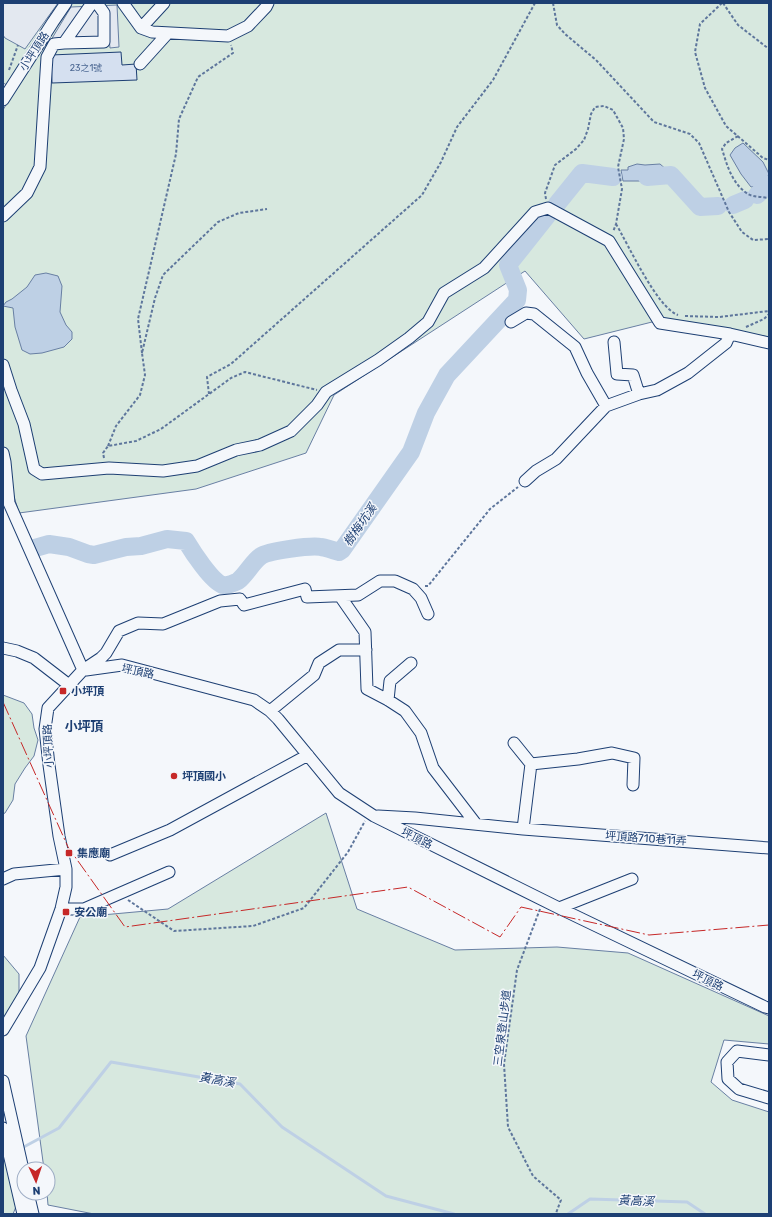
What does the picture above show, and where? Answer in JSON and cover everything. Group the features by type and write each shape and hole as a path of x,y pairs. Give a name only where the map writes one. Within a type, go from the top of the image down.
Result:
{"street":[{"name":"小坪頂路","path":"3,100 6,91 66,3"},
{"path":"123,3 141,28 152,32 228,36 248,26 268,3"},
{"path":"141,28 164,3"},
{"path":"3,216 28,193 40,167 47,57 54,44 104,42 104,13 98,4 64,43"},
{"path":"140,64 168,33"},
{"path":"3,365 24,424 34,469 42,474 109,468 164,472 197,466 236,450 260,445 291,431 317,405 326,392 378,360 409,338 428,322 444,292 484,268 535,212 548,208 609,241 660,323 730,334 769,343"},
{"path":"511,322 526,313 534,314 575,347 587,373 606,406"},
{"path":"525,481 536,471 556,459 606,406 639,394 657,390 688,373 726,343 730,334"},
{"path":"614,342 617,374 633,375 639,394"},
{"path":"3,453 8,503 83,670"},
{"path":"340,596 358,595 380,581 395,581 413,589 421,598 428,614"},
{"name":"小坪頂路","path":"3,1030 40,968 61,909 66,887 66,869 59,836 45,729 48,708 83,670 106,653 119,631 138,623 164,624 220,601 240,599 244,605 305,589 307,597 340,596"},
{"path":"340,596 365,632 367,688 405,711 421,732 433,768 476,824"},
{"path":"3,648 17,651 34,658 69,685"},
{"path":"270,711 314,675 319,663 339,650 366,650"},
{"path":"388,700 390,681 411,663"},
{"name":"坪頂路","path":"83,670 122,665 254,700 270,711 278,719 339,793 372,815 559,908 765,1008 769,1008"},
{"path":"514,743 531,764 523,829"},
{"path":"531,764 578,759 612,753 634,758 633,785"},
{"path":"110,855 170,830 308,755"},
{"name":"坪頂路710巷11弄","path":"372,815 523,829 769,848"},
{"path":"403,831 416,818"},
{"path":"3,879 14,874 66,869"},
{"path":"61,909 84,909 169,872"},
{"path":"559,908 632,879"},
{"path":"769,1055 737,1051 727,1062 728,1079 738,1089 769,1098"},
{"path":"3,1081 21,1161"},
{"path":"3,1128 23,1214"},
{"path":"30,1201 33,1214"}],"path":[{"path":"209,394 207,377 232,364 422,195 441,162 457,127 493,80 535,3"},
{"path":"553,3 557,25 565,34 596,60 654,122 690,134 699,143 729,212 742,232 753,240 769,239"},
{"path":"769,49 738,25 722,3 700,24 695,52 705,88 726,126 763,158 769,160"},
{"path":"109,468 104,460 103,453 108,446 116,426 140,394 145,375 138,319 176,154 179,119 198,77 233,53 228,36"},
{"path":"548,208 545,193 555,165 576,149 584,140 591,114 595,107 604,106 612,110 622,128 624,140 618,167 622,189 616,224 609,241"},
{"path":"738,136 726,143 722,149 735,183 748,195 769,198"},
{"path":"142,353 156,298 164,275 218,222 239,213 267,209"},
{"path":"616,224 647,280 664,304 674,313 681,316 719,317 769,311"},
{"path":"730,334 764,319 769,314"},
{"path":"108,446 136,441 160,429 232,378 245,372 326,392"},
{"path":"413,589 428,586 490,508 525,481"},
{"path":"119,893 174,931 253,926 304,908 348,852 372,815"},
{"name":"三空泉登山步道","path":"544,900 517,970 504,1064 508,1127 533,1176 561,1200 556,1213 557,1214"}],"shaded area":[{"path":"3,3 769,3 769,337 664,319 584,339 525,271 334,395 306,453 196,489 19,513 3,460 3,110 15,89 3,83"},
{"path":"3,3 58,3 25,49 5,38 3,35"},
{"path":"117,5 119,47 110,48 109,38 51,40 71,7"},
{"path":"3,695 24,703 32,714 38,740 34,756 15,784 13,800 3,814"},
{"path":"326,813 357,909 455,950 557,947 628,953 769,1016 769,1044 724,1040 711,1082 732,1100 769,1112 769,1214 94,1214 48,1205 48,1201 56,1201 56,1161 43,1161 26,1036 80,917 168,909"},
{"path":"3,955 19,974 19,1004 3,1026"},
{"path":"3,1140 18,1161 16,1161 16,1201 18,1201 13,1214 3,1214"}],"water":[{"path":"743,143 763,162 769,174 758,186 751,187 741,174 730,155 735,148"},
{"path":"637,164 660,164 670,175 670,184 663,178 656,181 623,181 621,170 628,170 628,167"},
{"path":"46,273 58,276 62,286 60,312 66,325 72,332 72,339 64,347 42,353 30,354 22,350 15,327 13,308 3,306 6,302 27,287 35,275"}],"building":[{"path":"121,52 122,65 136,64 137,80 52,83 51,55"}],"waterway":[{"name":"樹梅坑溪","path":"557,204 582,173 613,177"},
{"name":"樹梅坑溪","path":"647,177 671,175 700,207 718,206"},
{"name":"樹梅坑溪","path":"757,195 769,184"},
{"name":"樹梅坑溪","path":"733,205 745,200"},
{"name":"樹梅坑溪","path":"35,548 49,544 69,547 94,555 126,547 141,546 167,539 186,541 197,559 213,578 218,583 223,585 238,581 261,556 272,552 308,547 321,547 339,552 342,550 411,452 426,413 447,375 517,300 518,290 508,265 547,216"},
{"name":"黃高溪","path":"20,1149 59,1128 111,1062 240,1084 282,1127 386,1196 454,1214"},
{"name":"黃高溪","path":"568,1214 590,1199 687,1202 705,1214"}],"power":[{"path":"3,702 68,847 125,927 408,887 500,937 521,907 649,935 769,925"}],"place":[{"name":"小坪頂","path":"63,691"},
{"name":"坪頂國小","path":"174,776"},
{"name":"集應廟","path":"69,853"},
{"name":"安公廟","path":"66,912"}],"district":[{"name":"小坪頂","path":"84,726"}]}
